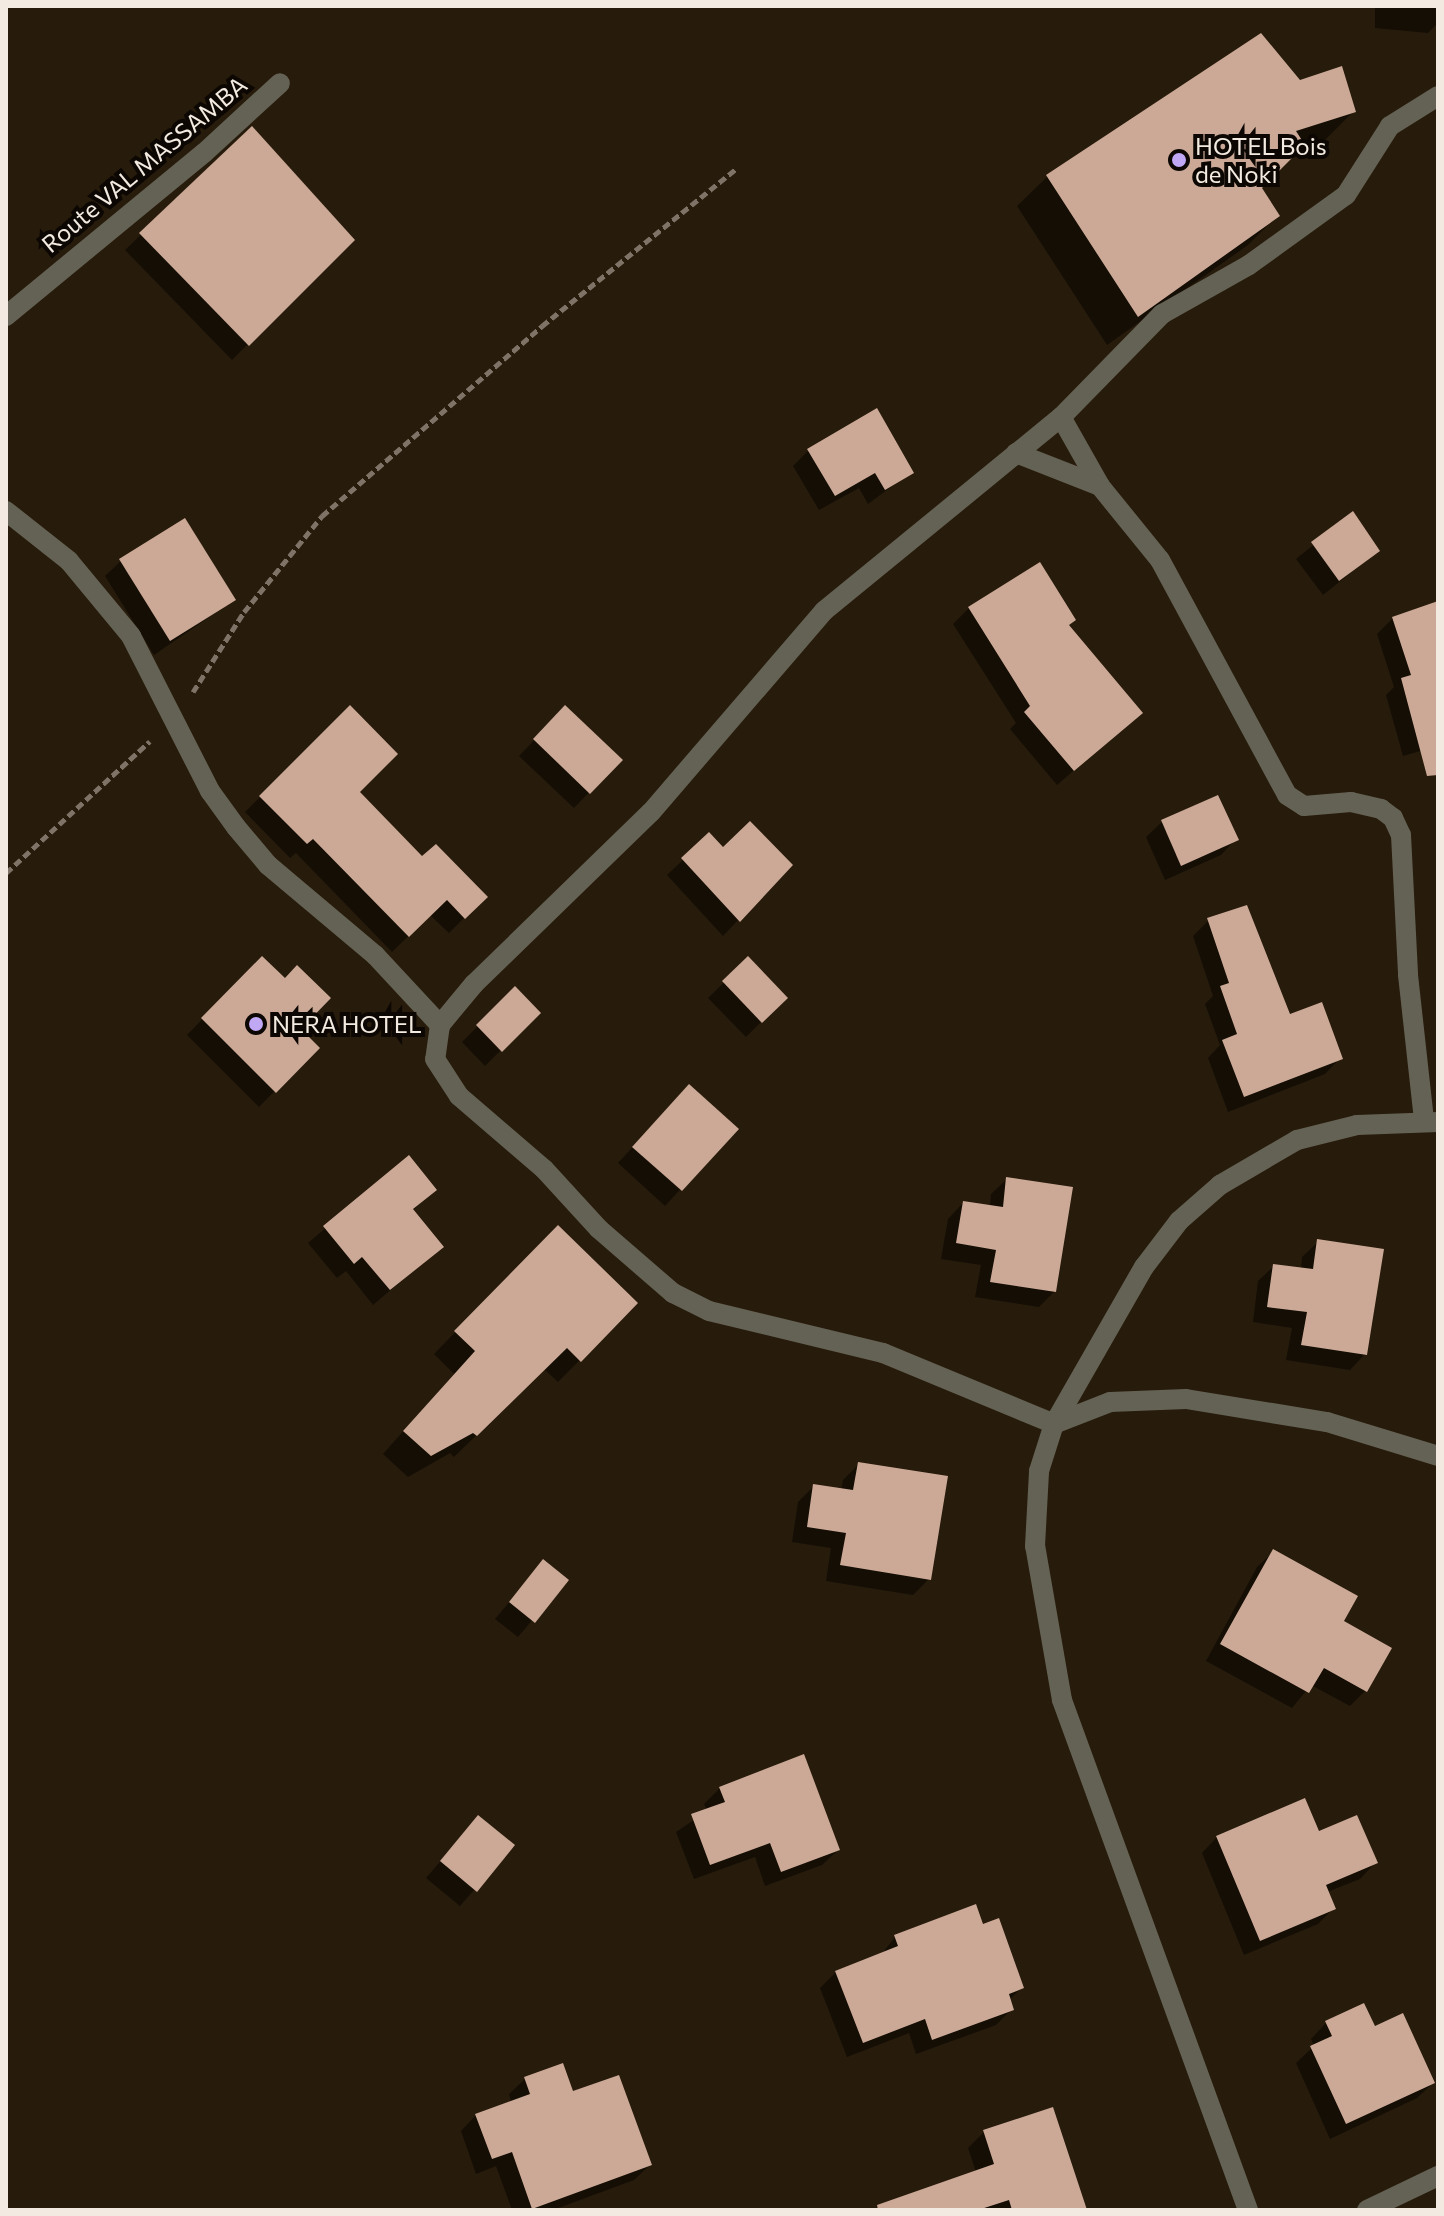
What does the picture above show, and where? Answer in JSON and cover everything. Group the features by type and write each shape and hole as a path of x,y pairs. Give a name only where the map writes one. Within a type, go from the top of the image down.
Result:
{"street":[{"name":"Route VAL MASSAMBA","path":"6,316 204,153 280,83"},
{"path":"1438,96 1390,126 1346,195 1249,265 1162,314 1061,417 824,611 651,812 582,874 440,1025 435,1059 459,1096 673,1293 709,1311 883,1353 1054,1424 1110,1402 1186,1399 1327,1422 1438,1456"},
{"path":"1061,417 1100,486 1160,560 1287,795 1304,806 1351,802 1381,809 1393,818 1401,835 1408,975 1431,1122 1357,1125 1297,1140 1220,1185 1179,1221 1144,1267 1054,1424 1039,1471 1035,1546 1062,1700 1248,2210"},
{"path":"1016,453 1100,486"},
{"path":"6,511 69,561 131,636 210,791 268,865 375,955 440,1025"},
{"path":"1367,2210 1438,2176"}],"path":[{"path":"6,873 175,718 244,612 322,516 542,326 736,169"}],"building":[{"name":"HOTEL Bois de Noki","path":"1261,33 1300,80 1342,66 1356,112 1296,131 1305,145 1262,188 1280,216 1138,317 1046,175"},
{"path":"252,126 355,240 249,346 139,233"},
{"path":"877,408 914,473 885,490 875,473 835,496 807,449"},
{"path":"1353,511 1380,551 1339,581 1311,542"},
{"path":"185,518 236,600 170,641 119,559"},
{"path":"1040,562 1076,620 1069,625 1143,713 1074,771 1024,712 1030,706 968,607"},
{"path":"1438,601 1438,775 1427,776 1401,678 1411,675 1392,617"},
{"path":"350,705 398,754 360,792 422,856 436,844 488,897 465,919 447,900 409,937 313,839 307,844 259,796"},
{"path":"565,705 623,760 590,794 533,739"},
{"path":"1218,795 1239,840 1181,866 1161,820"},
{"path":"750,821 793,865 740,922 681,858 709,832 723,847"},
{"path":"1247,905 1290,1014 1322,1002 1343,1059 1244,1097 1222,1040 1237,1034 1220,986 1229,983 1207,918"},
{"name":"NERA HOTEL","path":"262,956 285,978 297,965 331,998 301,1029 320,1048 276,1093 201,1018"},
{"path":"748,956 788,998 762,1023 722,981"},
{"path":"515,986 541,1013 502,1052 476,1025"},
{"path":"689,1084 739,1129 682,1191 632,1147"},
{"path":"409,1155 437,1190 413,1209 444,1247 390,1290 362,1257 354,1264 323,1226"},
{"path":"1006,1177 1073,1187 1056,1292 990,1282 996,1250 956,1243 963,1201 1003,1207"},
{"path":"558,1225 638,1303 581,1362 567,1348 477,1436 473,1433 431,1456 403,1431 475,1351 454,1331"},
{"path":"1317,1239 1384,1249 1367,1355 1301,1345 1307,1312 1267,1307 1273,1264 1313,1269"},
{"path":"858,1462 948,1476 931,1580 840,1565 846,1533 807,1527 813,1484 853,1490"},
{"path":"1273,1549 1358,1596 1344,1621 1392,1648 1367,1692 1324,1668 1309,1693 1220,1644"},
{"path":"543,1559 569,1580 535,1623 509,1602"},
{"path":"804,1754 840,1850 781,1872 770,1843 710,1865 691,1814 725,1802 719,1787"},
{"path":"1305,1798 1319,1831 1357,1815 1378,1863 1326,1885 1336,1909 1260,1941 1216,1836"},
{"path":"478,1815 515,1845 477,1892 440,1861"},
{"path":"976,1904 983,1924 999,1918 1024,1988 1009,1994 1014,2010 932,2040 925,2019 863,2043 835,1971 898,1946 894,1935"},
{"path":"1364,2003 1375,2026 1403,2013 1435,2083 1346,2124 1310,2046 1332,2036 1325,2021"},
{"path":"563,2063 573,2091 619,2075 652,2165 532,2209 512,2152 492,2159 475,2114 530,2094 524,2077"},
{"path":"1053,2107 1087,2210 1012,2210 1009,2200 978,2210 878,2210 877,2205 994,2164 983,2130"}],"place":[{"name":"HOTEL Bois de Noki","path":"1179,160"},
{"name":"NERA HOTEL","path":"256,1024"}]}
